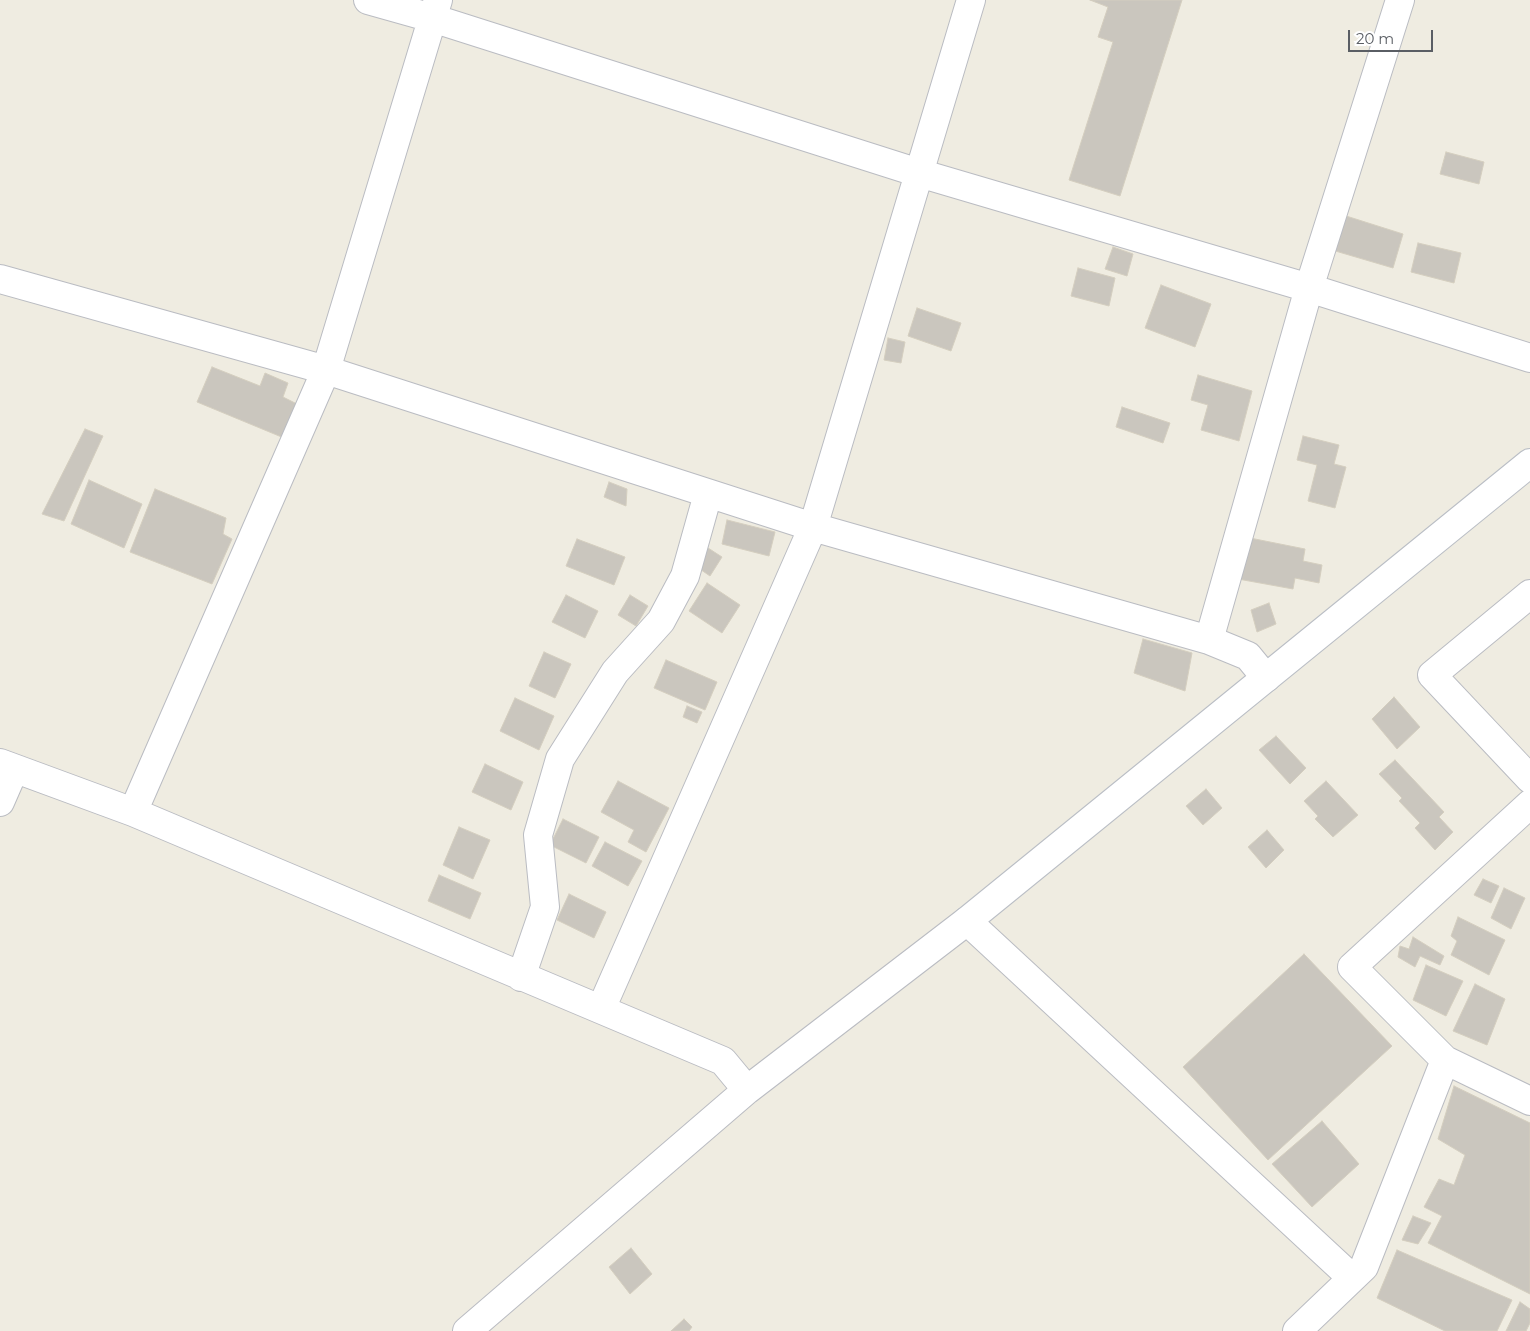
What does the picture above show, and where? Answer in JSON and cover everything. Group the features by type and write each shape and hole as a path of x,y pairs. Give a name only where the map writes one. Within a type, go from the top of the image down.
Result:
{"street":[{"path":"368,0 435,9 919,172 1309,288 1530,358"},
{"path":"601,1009 813,527 971,0"},
{"path":"1209,640 1309,288 1400,0"},
{"path":"133,812 326,370 435,9"},
{"path":"0,279 326,370 813,527 1209,640 1248,656 1266,678"},
{"path":"467,1331 747,1090 967,921 1530,463"},
{"path":"521,977 545,908 538,835 560,759 615,672 661,622 685,576 708,494"},
{"path":"1530,594 1432,675 1530,779"},
{"path":"0,802 7,766 133,812 723,1061 747,1090"},
{"path":"1530,804 1352,967 1444,1060 1530,1100"},
{"path":"967,921 1352,1278"},
{"path":"1297,1331 1364,1267 1444,1060"}],"building":[{"path":"1090,0 1182,0 1120,196 1069,180 1113,42 1098,37 1108,7"},
{"path":"1446,152 1484,162 1479,184 1440,174"},
{"path":"1343,215 1403,234 1393,268 1332,250"},
{"path":"1418,243 1461,253 1454,283 1411,272"},
{"path":"1113,247 1133,254 1127,276 1105,269"},
{"path":"1078,268 1115,278 1109,306 1071,296"},
{"path":"1161,285 1211,304 1195,347 1145,328"},
{"path":"917,308 961,323 951,351 908,336"},
{"path":"888,338 905,342 901,363 884,360"},
{"path":"212,367 260,386 265,373 288,383 283,397 299,405 284,438 197,402"},
{"path":"1198,375 1252,391 1239,441 1201,430 1208,405 1191,400"},
{"path":"1122,407 1170,423 1163,443 1116,427"},
{"path":"85,429 103,436 64,521 42,514"},
{"path":"1303,436 1339,445 1334,464 1346,467 1335,508 1308,501 1317,465 1297,460"},
{"path":"89,480 142,504 124,548 71,524"},
{"path":"609,482 627,489 626,506 604,497"},
{"path":"155,489 226,518 223,534 232,539 212,584 130,552"},
{"path":"727,520 775,532 769,556 722,544"},
{"path":"1245,537 1305,549 1303,561 1322,565 1319,583 1295,578 1293,589 1238,579"},
{"path":"577,539 625,557 614,585 566,566"},
{"path":"705,546 722,557 710,576 694,565"},
{"path":"707,583 740,605 722,633 689,611"},
{"path":"566,595 598,611 585,638 552,622"},
{"path":"630,595 648,606 636,626 618,615"},
{"path":"1269,603 1276,624 1257,632 1251,610"},
{"path":"1143,639 1192,653 1185,691 1134,673"},
{"path":"544,652 571,664 555,698 529,686"},
{"path":"666,660 717,682 705,710 654,688"},
{"path":"1394,697 1420,727 1397,749 1372,719"},
{"path":"515,698 554,716 539,750 500,731"},
{"path":"687,706 702,712 697,723 683,717"},
{"path":"1276,736 1306,768 1290,784 1259,750"},
{"path":"1395,760 1444,812 1439,817 1453,832 1435,850 1415,828 1420,823 1399,801 1402,798 1379,774"},
{"path":"485,764 523,782 511,810 472,792"},
{"path":"618,781 669,808 646,852 628,842 634,830 601,812"},
{"path":"1326,781 1358,815 1333,837 1315,819 1318,816 1304,801"},
{"path":"1206,789 1222,808 1203,825 1186,806"},
{"path":"563,819 599,837 586,863 550,845"},
{"path":"459,827 490,840 473,879 443,865"},
{"path":"1267,830 1284,850 1266,868 1248,847"},
{"path":"605,842 642,861 628,886 592,866"},
{"path":"439,875 481,893 470,919 428,901"},
{"path":"1483,879 1499,886 1491,903 1474,895"},
{"path":"1504,888 1525,898 1511,929 1491,918"},
{"path":"569,894 606,912 594,938 557,920"},
{"path":"1458,917 1505,940 1489,975 1451,955 1457,941 1451,936"},
{"path":"1413,937 1444,956 1440,965 1420,956 1415,967 1398,957 1400,946 1409,949"},
{"path":"1304,954 1392,1046 1268,1160 1183,1067"},
{"path":"1426,965 1463,981 1446,1016 1413,1000"},
{"path":"1475,984 1505,999 1487,1045 1453,1031"},
{"path":"1454,1086 1530,1123 1530,1294 1428,1243 1442,1216 1424,1207 1439,1179 1454,1185 1465,1155 1438,1139"},
{"path":"1322,1121 1359,1164 1312,1207 1272,1164"},
{"path":"1413,1216 1431,1223 1418,1244 1402,1240"},
{"path":"631,1248 652,1274 630,1294 609,1267"},
{"path":"1397,1250 1512,1300 1497,1331 1445,1331 1377,1298"},
{"path":"1520,1302 1530,1309 1530,1323 1526,1331 1506,1331"},
{"path":"684,1319 692,1327 689,1331 671,1331"}]}
